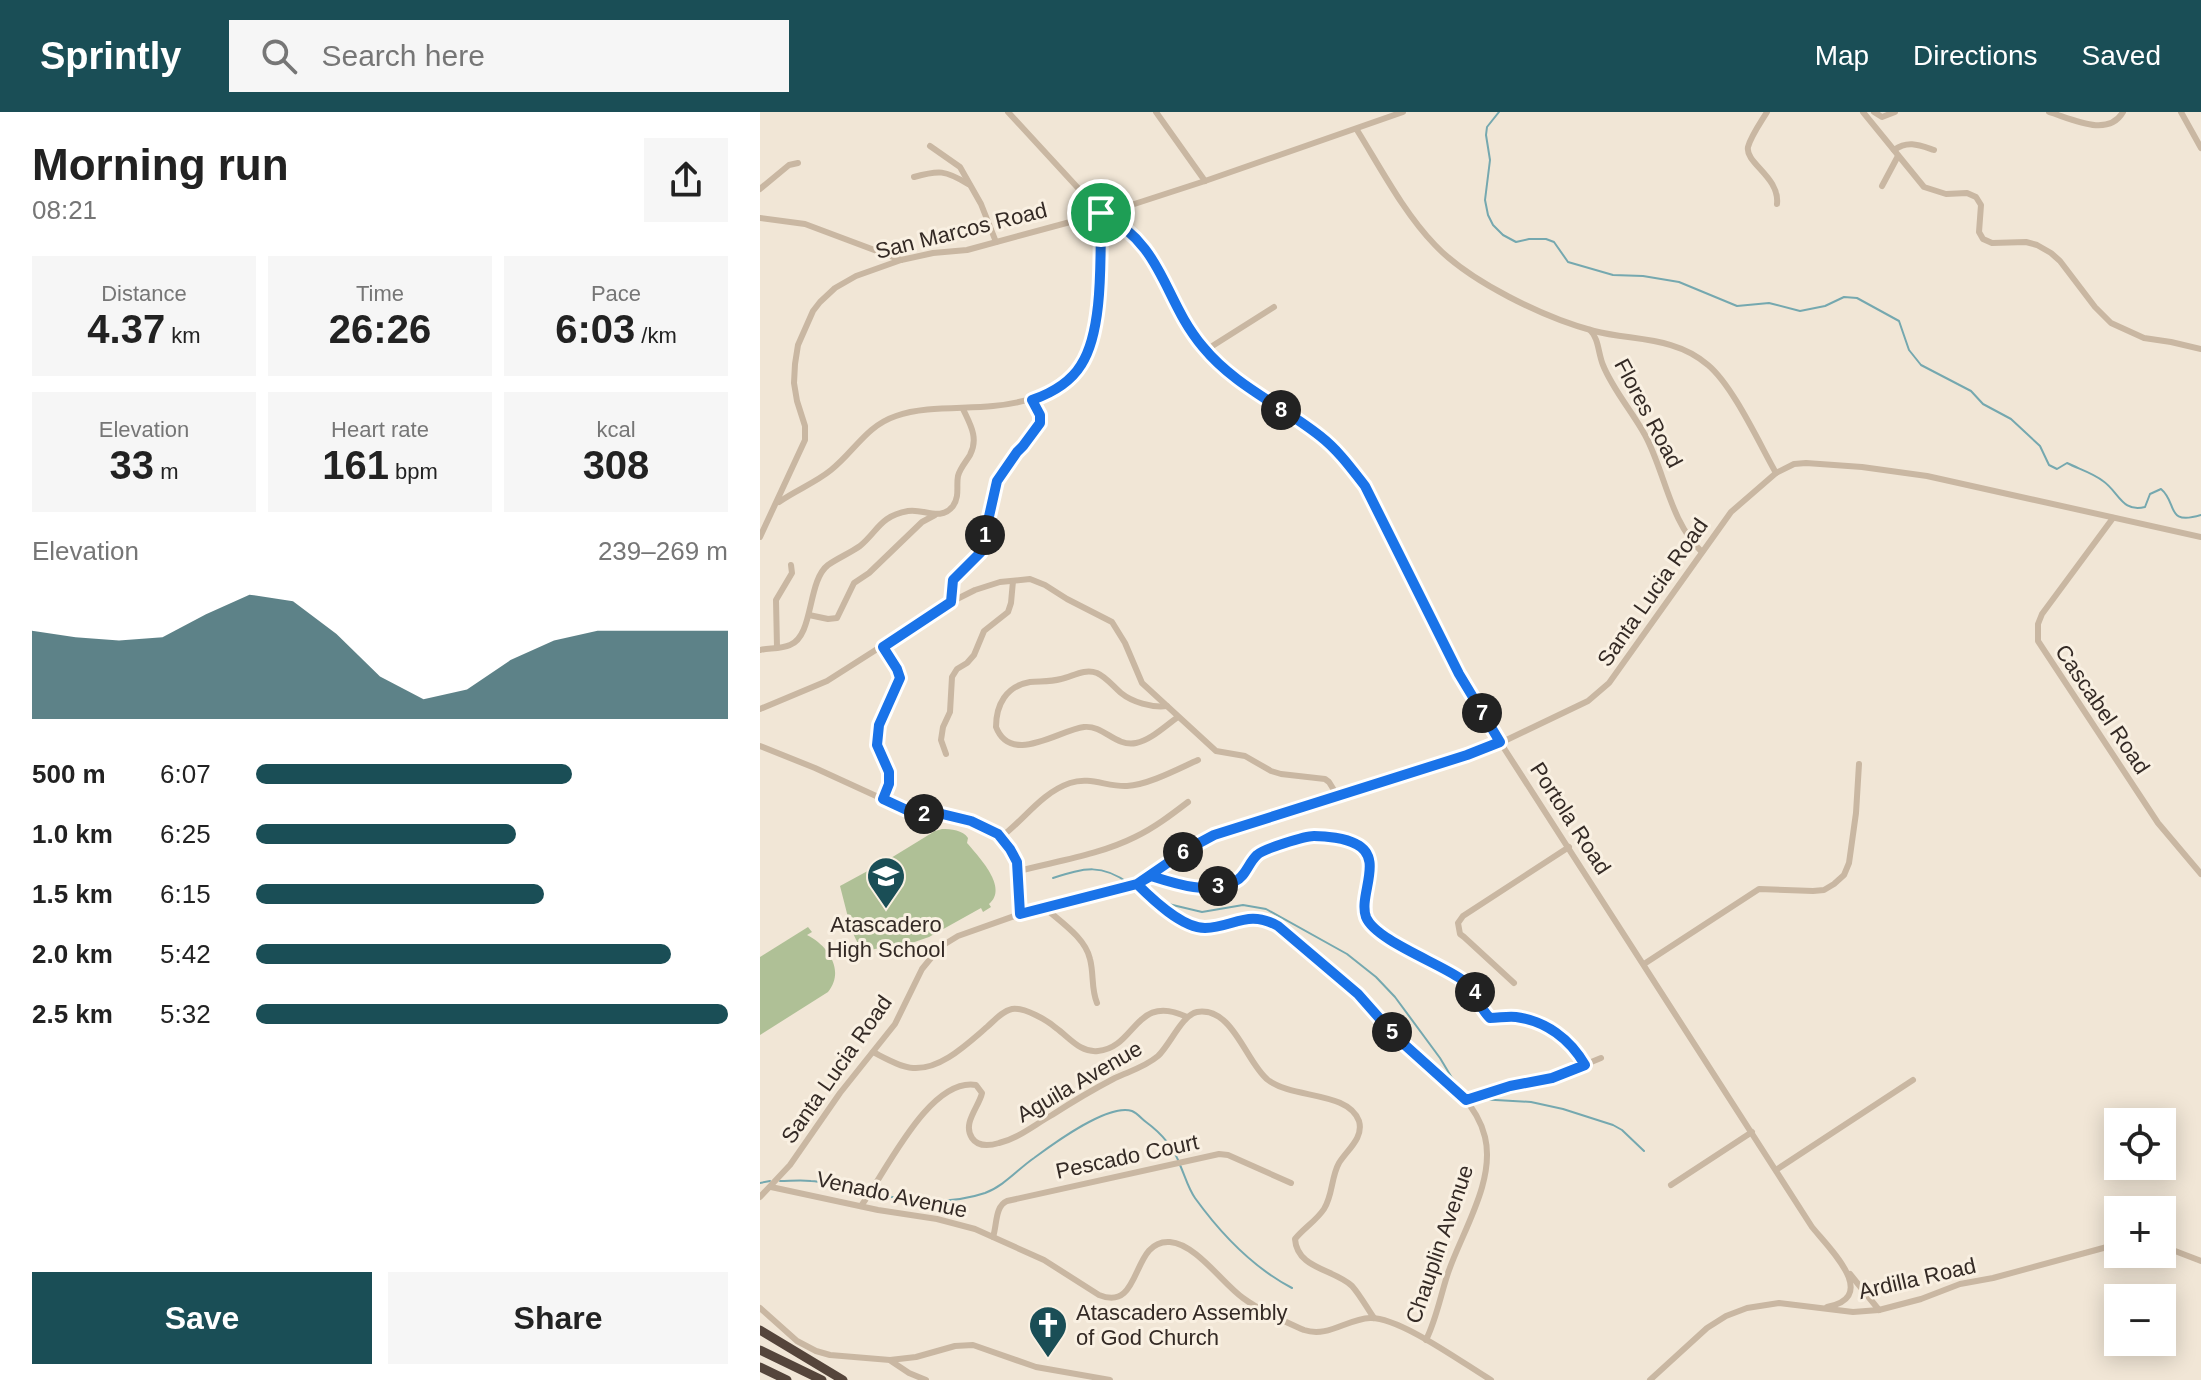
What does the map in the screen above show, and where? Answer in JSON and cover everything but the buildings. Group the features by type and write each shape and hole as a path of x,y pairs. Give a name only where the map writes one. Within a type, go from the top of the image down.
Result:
{"highway":[{"path":"760,1330 843,1380"},
{"path":"760,1350 822,1380"},
{"path":"760,1367 787,1380"}],"street":[{"name":"Portola Road","path":"1008,112 1101,213 1129,231 1145,247 1182,316 1206,350 1230,375 1318,435 1346,460 1365,486 1459,674 1500,742 1812,1227 1879,1310"},
{"path":"1156,112 1205,181"},
{"name":"San Marcos Road","path":"760,537 805,440 794,373 798,345 813,311 846,282 901,260 967,250 1101,213 1205,181 1403,112"},
{"path":"1767,112 1748,148 1749,156 1773,182 1778,195 1777,204"},
{"path":"1863,112 1924,187 1946,194 1967,193 1976,197 1981,205 1979,232 1983,239 1992,243 2026,242 2037,245 2060,261 2111,323 2144,338 2201,349"},
{"path":"1874,112 1882,117 1895,112"},
{"path":"2049,112 2094,125 2110,125 2123,112"},
{"path":"2181,112 2201,148"},
{"path":"1357,130 1416,221 1443,253 1476,277 1535,310 1590,330 1659,342 1703,361 1716,372 1727,388 1776,473"},
{"path":"1882,186 1902,144 1913,143 1934,150"},
{"path":"930,146 960,167 981,204 996,242"},
{"path":"760,189 789,165 798,163"},
{"path":"914,177 936,171 955,176 971,185"},
{"path":"776,504 833,469 863,436 883,422 914,412 1032,400 1068,381 1089,350 1098,305 1101,213"},
{"path":"760,218 805,224 901,260"},
{"path":"1206,350 1274,307"},
{"name":"Flores Road","path":"1590,330 1595,335 1603,366 1651,447 1685,532 1702,552"},
{"path":"951,602 953,580 981,552 997,481 1040,423 1040,415 1032,400"},
{"path":"809,615 837,618 854,583 869,573 922,522 954,505 958,476 973,448 974,437 963,409"},
{"name":"Santa Lucia Road","path":"760,1197 790,1165 840,1093 895,1024 926,963 940,947 958,936 1020,914 1137,884 1214,835 1500,742 1588,701 1609,683 1731,512 1776,473 1794,464 1927,476 2201,537"},
{"path":"760,650 796,642 809,615 817,582 827,566 862,544 878,525 904,511 935,515"},
{"name":"Cascabel Road","path":"2113,518 2042,614 2038,624 2038,641 2158,823 2201,874"},
{"path":"777,647 776,600 789,580 791,565"},
{"path":"760,709 827,681 951,602 985,587 1030,579 1112,622 1133,658 1140,679 1216,751 1245,756 1275,772 1325,779 1337,795"},
{"path":"946,754 941,740 950,712 952,677 974,655 984,631 1008,612 1013,581"},
{"path":"883,647 900,678 879,725 877,745 889,772 889,784 883,799"},
{"path":"1167,706 1132,700 1100,675 1085,672 1013,688 1001,701 996,727 1002,738 1016,744 1035,743 1085,727 1129,744 1149,738 1178,717"},
{"path":"760,746 911,812 942,814 992,830 1015,855 1019,871 1020,914"},
{"path":"1001,837 1039,802 1066,784 1087,780 1118,786 1135,785 1198,760"},
{"path":"1644,964 1759,889 1824,890 1844,875 1849,863 1859,764"},
{"path":"1019,871 1122,843 1150,830 1188,802"},
{"path":"1151,876 1198,888 1221,886 1232,884 1242,877 1257,855 1270,847 1314,836 1356,843 1369,862 1364,902 1365,915 1371,927 1463,980 1474,991 1484,1013 1490,1018 1518,1017 1539,1023 1577,1050 1585,1065"},
{"path":"1514,983 1460,934 1458,923 1463,916 1569,847"},
{"name":"Chauplin Avenue","path":"1137,884 1169,911 1194,926 1209,927 1252,918 1278,926 1358,994 1396,1037 1466,1100 1484,1134 1486,1168 1476,1204 1447,1275 1426,1340"},
{"path":"1044,907 1083,943 1090,957 1093,995 1097,1003"},
{"path":"873,1052 912,1068 939,1062 957,1052 1012,1009 1023,1010 1055,1026 1068,1039 1091,1051 1104,1050 1119,1042 1148,1014 1171,1011 1187,1017 1203,1012 1216,1015 1268,1080 1294,1093 1341,1102 1356,1115 1360,1127 1357,1139 1335,1171 1327,1203 1317,1218 1295,1239 1295,1247 1301,1256 1354,1288 1374,1318 1426,1340 1491,1380"},
{"name":"Aguila Avenue","path":"861,1206 918,1118 934,1101 962,1086 976,1085 982,1093 968,1124 971,1137 984,1145 1010,1140 1115,1078 1148,1064 1164,1051 1187,1017"},
{"path":"1466,1100 1510,1086 1552,1078 1601,1058"},
{"path":"1776,1170 1913,1080"},
{"path":"1671,1185 1752,1132"},
{"name":"Pescado Court","path":"993,1237 999,1207 1007,1201 1219,1154 1228,1155 1291,1183"},
{"name":"Venado Avenue","path":"771,1187 975,1229 1044,1260 1108,1298 1126,1291 1151,1248 1169,1242 1178,1244 1199,1258 1247,1301 1304,1330 1326,1331 1374,1318"},
{"name":"Ardilla Road","path":"1650,1380 1707,1328 1736,1311 1769,1303 1853,1312 1879,1310 1960,1284 2104,1248"},
{"path":"2176,1251 2201,1261"},
{"path":"1827,1307 1848,1297 1851,1285 1847,1272"},
{"path":"760,1308 797,1341 816,1351 837,1356 890,1360 973,1345 1047,1370 1110,1380"},
{"path":"890,1360 926,1380"}],"green space":[{"path":"942,829 956,830 966,835 967,843 990,873 996,890 989,904 991,907 983,912 981,908 929,937 906,945 867,951 860,948 851,929 840,886"},
{"path":"808,927 812,932 807,935 828,952 832,960 835,968 833,984 828,992 760,1035 760,957"}],"waterway":[{"path":"1499,112 1487,127 1490,160 1485,200 1493,225 1503,235 1516,242 1546,239 1554,242 1568,262 1613,275 1679,282 1737,306 1769,303 1800,311 1825,306 1844,297 1857,298 1899,321 1909,350 1921,365 1971,391 1983,404 2011,419 2040,446 2049,465 2057,469 2067,463 2095,476 2131,507 2145,507 2150,494 2161,489 2177,515 2182,518 2201,515"},
{"path":"1053,878 1093,869 1120,877 1130,884"},
{"path":"1160,902 1202,912 1243,905 1266,909 1347,954 1395,997 1452,1078 1468,1095"},
{"path":"1478,1099 1531,1102 1563,1109 1613,1125 1644,1151"},
{"path":"780,1181 818,1182 913,1200 967,1198 998,1186 1081,1126 1109,1113 1132,1111 1166,1141 1193,1194 1227,1237 1251,1260 1292,1288"},
{"path":"760,1183 770,1181"}],"place":[{"name":"Atascadero High School","path":"886,910"},
{"name":"Atascadero Assembly of God Church","path":"1048,1359"}],"route":[{"path":"1101,213 1098,305 1083,362 1063,385 1032,400 1040,415 1040,423 993,489 981,552 953,580 951,602 883,647 900,678 879,725 877,745 889,772 889,784 883,799 911,812 958,817 998,834 1017,862 1020,914 1137,884 1151,876 1198,888 1232,884 1242,877 1260,852 1308,837 1356,843 1369,862 1364,902 1365,915 1371,927 1463,980 1474,991 1484,1013 1490,1018 1518,1017 1539,1023 1577,1050 1585,1065 1539,1082 1510,1086 1466,1100 1396,1037 1358,994 1278,926 1259,918 1202,928 1194,926 1152,899 1137,884 1214,835 1500,742 1459,674 1365,486 1346,460 1318,435 1257,395 1215,361 1182,316 1145,247 1129,231 1101,213"}]}
